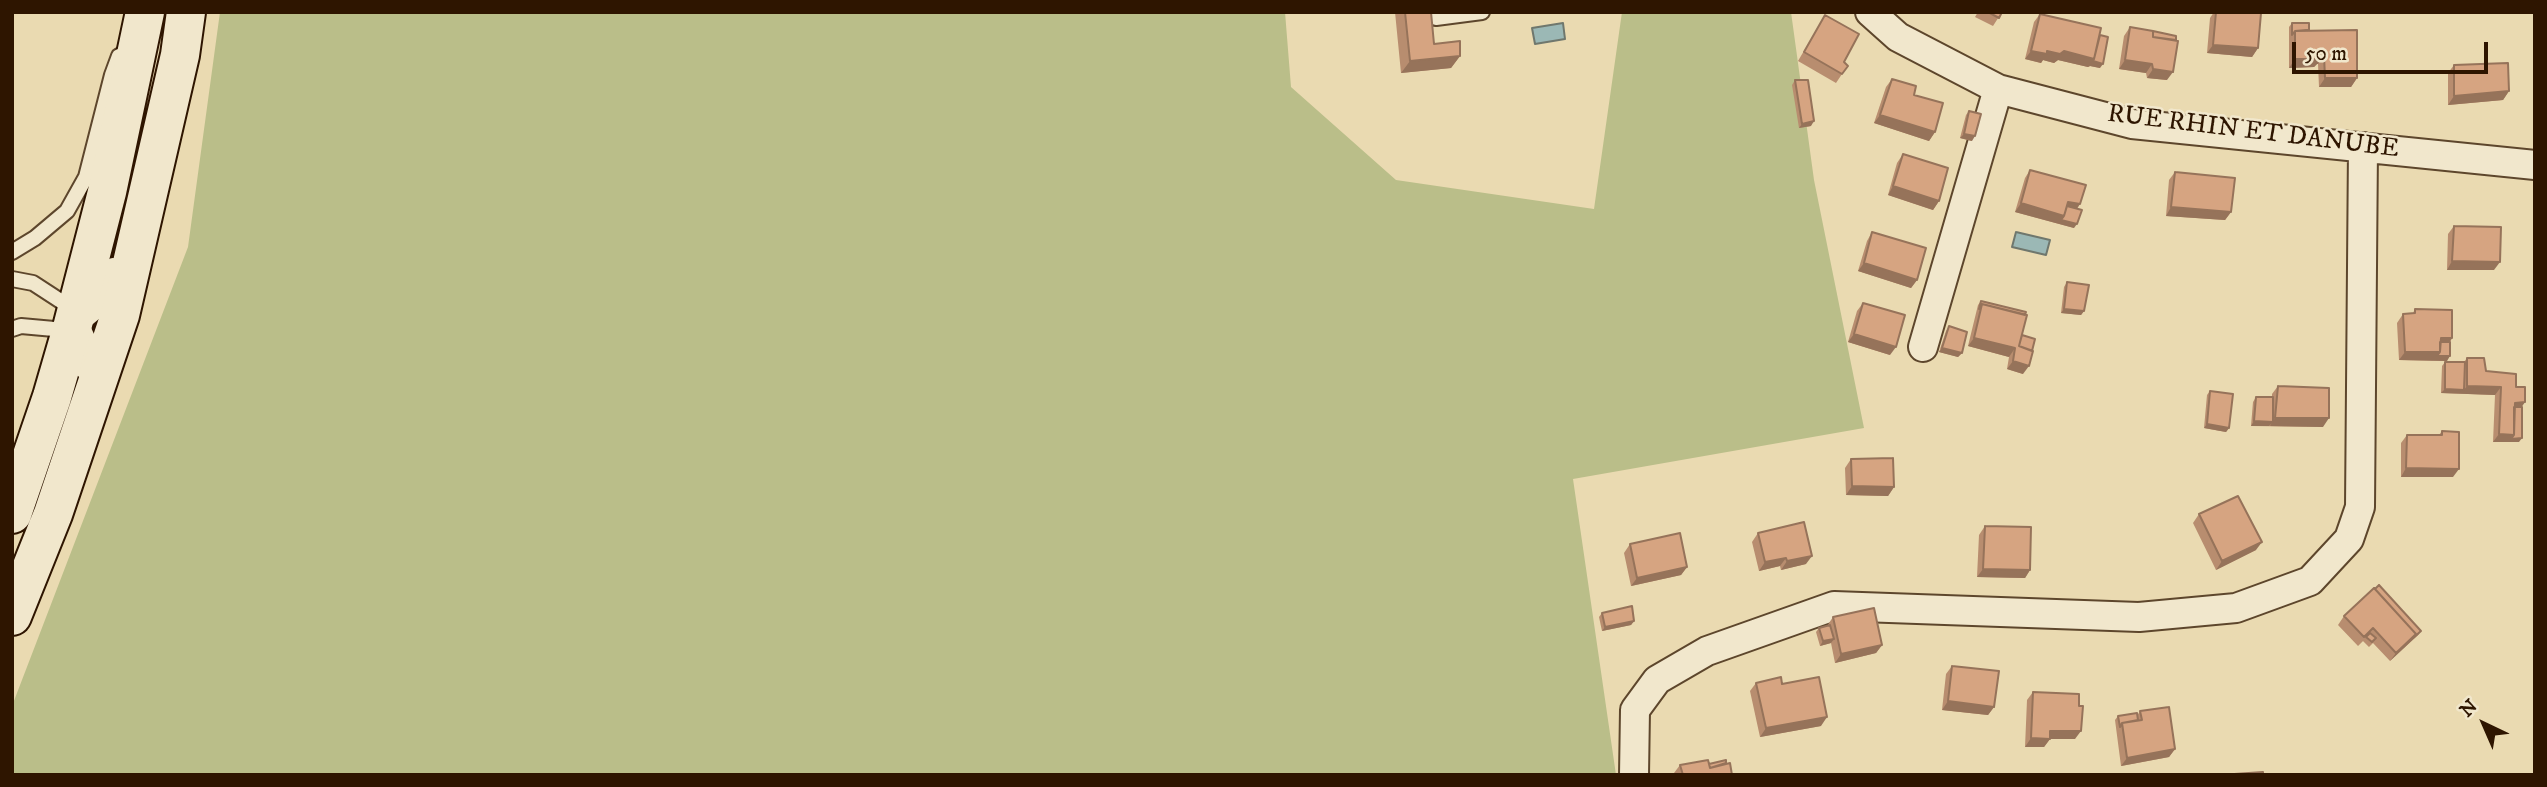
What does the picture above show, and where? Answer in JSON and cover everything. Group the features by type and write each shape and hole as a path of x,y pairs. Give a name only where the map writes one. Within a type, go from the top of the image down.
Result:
{"main road":[{"path":"24,488 77,320 145,12"},
{"path":"12,616 53,514 120,315 180,55 186,12"}],"street":[{"name":"RUE RHIN ET DANUBE","path":"1870,12 1898,37 1998,89 2132,124 2535,165"},
{"path":"1923,346 1998,89"},
{"path":"1634,775 1635,710 1657,680 1707,651 1834,606 2139,617 2236,608 2310,580 2349,539 2360,506 2363,147"}],"lane":[{"path":"12,252 35,238 67,211 86,177 111,75 136,12"},
{"path":"1436,18 1482,12"},
{"path":"130,205 158,96 180,55"},
{"path":"12,329 21,326 54,329 95,313 106,289 116,253"},
{"path":"12,279 33,283 77,320 89,340 81,382"},
{"path":"24,488 53,514"}],"green space":[{"path":"220,12 1285,12 1291,87 1396,180 1594,209 1622,12 1791,12 1814,180 1864,428 1573,479 1616,775 12,775 12,706 188,247"}],"water":[{"path":"1563,23 1565,39 1535,44 1532,28"},
{"path":"2016,232 2050,240 2046,255 2012,247"}],"building":[{"path":"1405,12 1431,12 1434,44 1460,41 1460,56 1410,61"},
{"path":"1988,12 2002,12 1999,18"},
{"path":"2216,12 2261,13 2258,48 2213,45"},
{"path":"2040,14 2101,28 2094,59 2064,51 2060,54 2047,51 2047,54 2031,51"},
{"path":"1825,15 1859,34 1844,62 1848,66 1842,74 1804,52"},
{"path":"2292,23 2309,23 2309,30 2295,31 2292,35"},
{"path":"2130,27 2153,31 2153,37 2178,41 2173,72 2153,69 2152,64 2125,60"},
{"path":"2357,30 2357,78 2325,78 2324,55 2320,55 2320,59 2295,59 2295,31"},
{"path":"2153,31 2176,36 2176,40 2153,37"},
{"path":"2100,35 2108,37 2103,64 2093,61"},
{"path":"2508,63 2509,91 2454,96 2454,65"},
{"path":"1892,79 1916,86 1914,95 1943,103 1935,132 1880,115"},
{"path":"1795,80 1808,80 1814,121 1802,124"},
{"path":"1969,111 1981,114 1975,136 1964,134"},
{"path":"1903,154 1948,168 1939,201 1893,186"},
{"path":"2030,170 2086,185 2080,204 2068,202 2064,216 2021,203"},
{"path":"2175,172 2235,178 2231,212 2171,207"},
{"path":"2067,206 2082,210 2077,224 2061,220"},
{"path":"2454,226 2501,227 2500,262 2452,261"},
{"path":"1872,232 1926,248 1917,280 1864,263"},
{"path":"2067,282 2089,285 2084,311 2064,309"},
{"path":"1981,301 2026,312 2025,315 1982,304 1979,309"},
{"path":"1863,303 1905,315 1896,347 1854,334"},
{"path":"1982,304 2027,315 2019,346 2033,351 2029,366 2013,361 2015,348 1974,338"},
{"path":"2415,309 2452,310 2452,338 2441,338 2440,352 2405,352 2403,314 2415,313"},
{"path":"1949,326 1967,332 1962,353 1942,348"},
{"path":"2022,335 2035,339 2032,351 2019,346"},
{"path":"2440,342 2450,342 2450,356 2437,356"},
{"path":"2467,358 2484,358 2486,371 2516,374 2516,387 2525,387 2525,402 2515,403 2514,435 2499,434 2501,387 2467,386"},
{"path":"2445,362 2465,362 2464,390 2445,389"},
{"path":"2278,386 2329,388 2329,418 2275,418"},
{"path":"2210,391 2233,394 2229,428 2207,424"},
{"path":"2256,397 2273,397 2273,422 2254,421"},
{"path":"2514,407 2522,407 2522,438 2511,439 2514,435"},
{"path":"2442,431 2459,432 2459,469 2406,468 2407,435 2442,435"},
{"path":"1893,458 1894,487 1852,486 1851,459"},
{"path":"2238,496 2262,542 2222,561 2199,514"},
{"path":"1804,522 1812,556 1765,562 1758,533"},
{"path":"1985,526 2031,527 2030,570 1983,569"},
{"path":"1680,533 1687,567 1637,578 1630,544"},
{"path":"2379,585 2421,631 2413,638 2416,634 2375,589"},
{"path":"2374,588 2416,634 2396,653 2373,628 2364,637 2344,616"},
{"path":"1632,606 1634,621 1605,627 1602,613"},
{"path":"1874,608 1882,645 1841,654 1833,617"},
{"path":"1830,625 1834,639 1823,641 1819,628"},
{"path":"2370,633 2376,638 2372,642 2366,637"},
{"path":"1952,666 1999,671 1994,707 1948,701"},
{"path":"1781,677 1782,684 1819,677 1827,717 1766,728 1756,683"},
{"path":"2033,692 2079,694 2079,706 2083,706 2081,731 2050,731 2050,739 2031,738"},
{"path":"2169,707 2175,749 2127,758 2122,723 2142,720 2140,711"},
{"path":"2137,713 2138,720 2122,723 2120,727 2118,716"},
{"path":"1708,760 1710,768 1730,763 1732,775 1683,775 1680,765"},
{"path":"1726,760 1726,763 1710,768 1709,764"},
{"path":"2263,772 2263,775 2220,775"}]}
